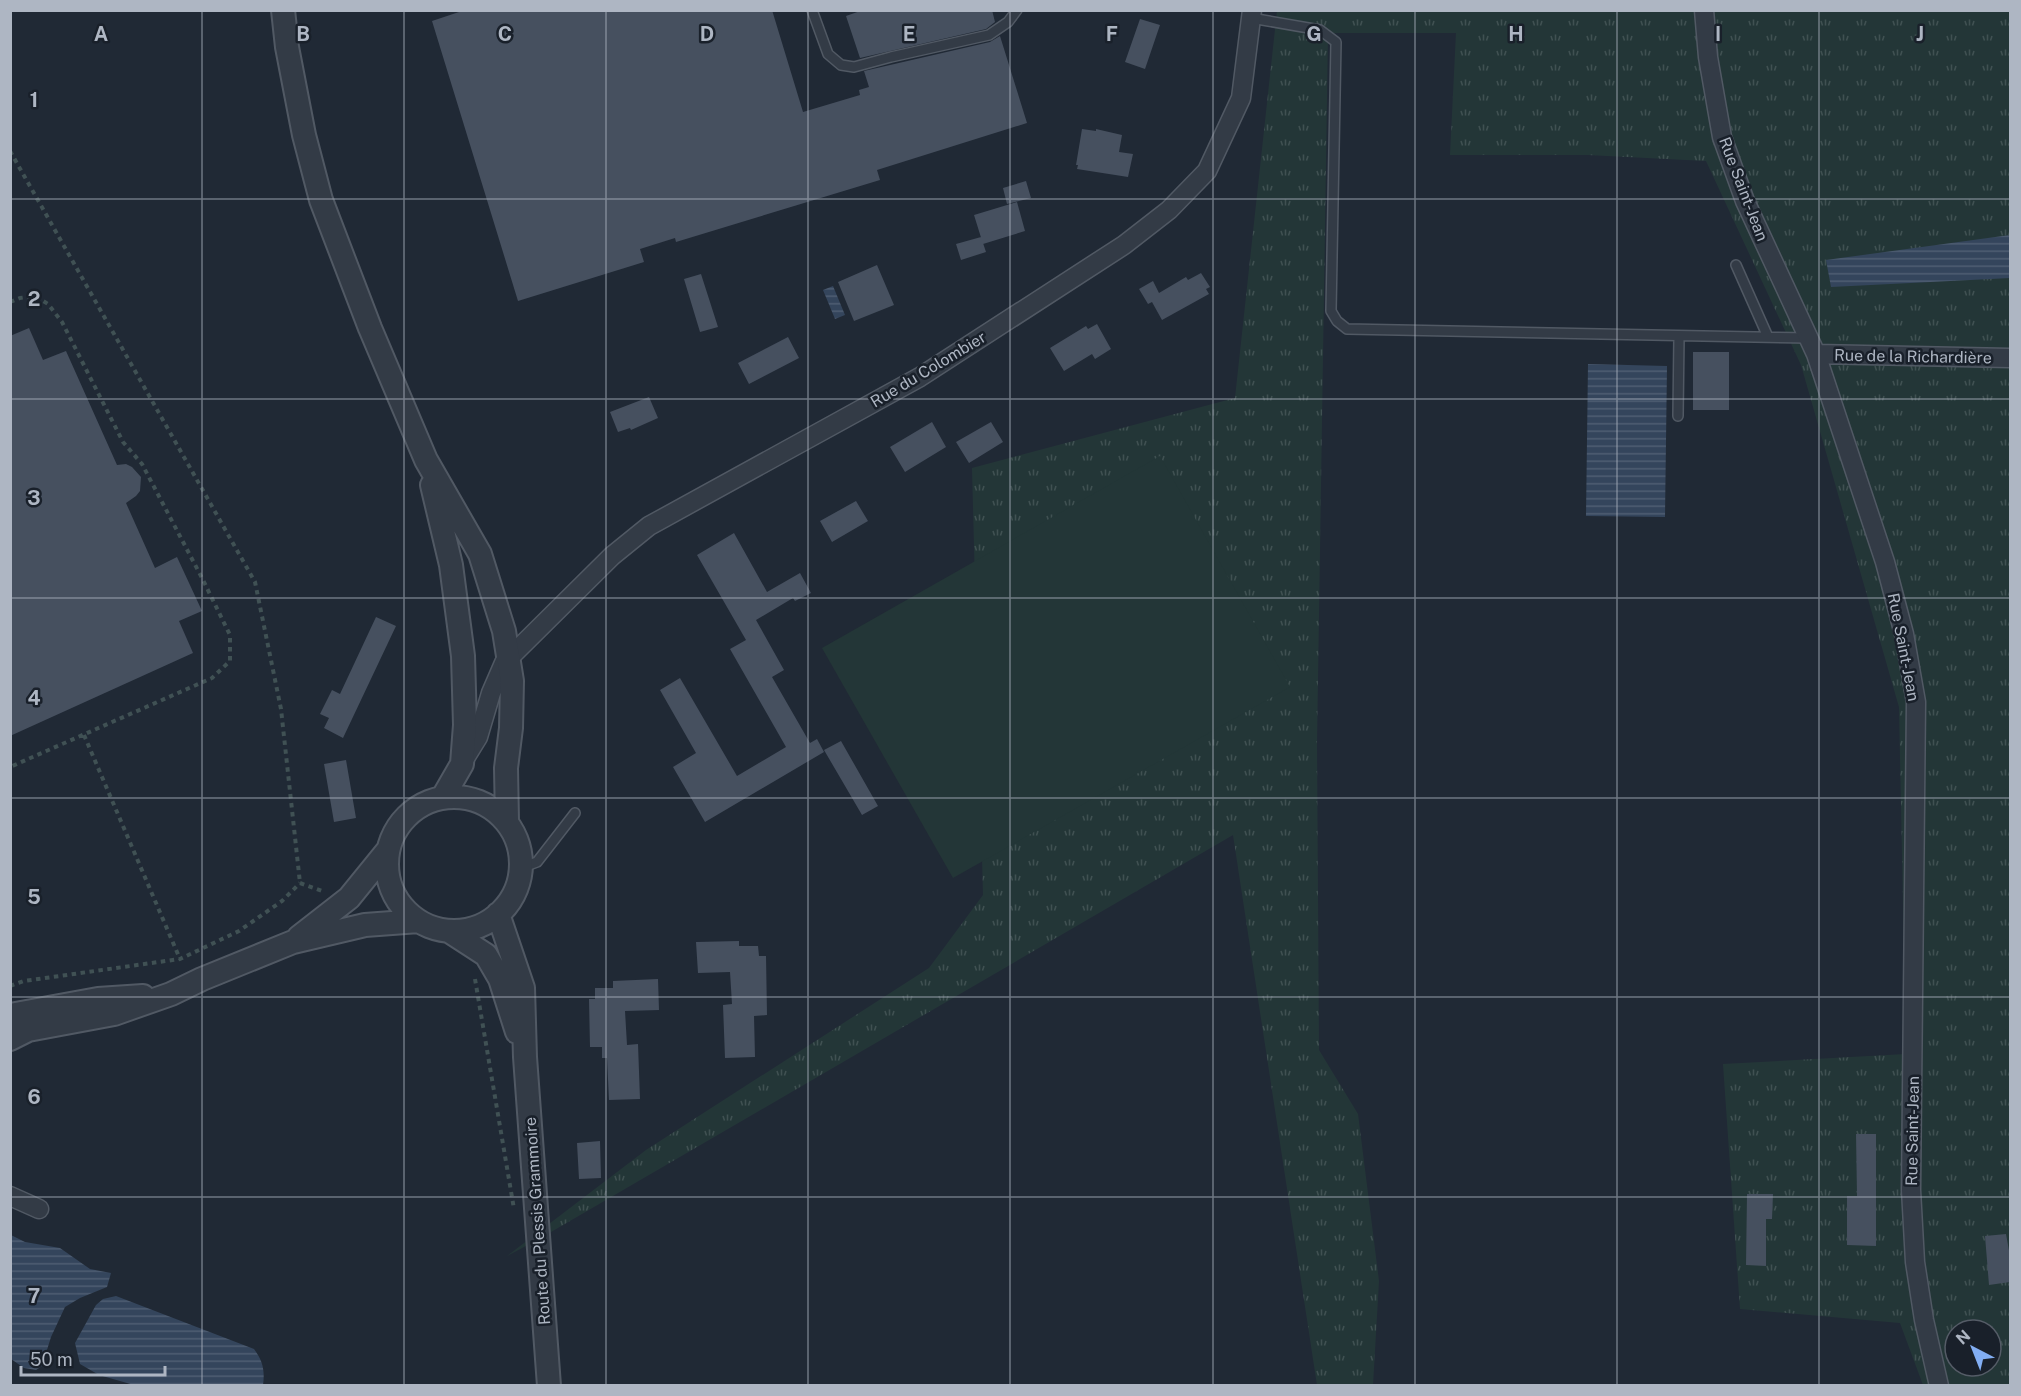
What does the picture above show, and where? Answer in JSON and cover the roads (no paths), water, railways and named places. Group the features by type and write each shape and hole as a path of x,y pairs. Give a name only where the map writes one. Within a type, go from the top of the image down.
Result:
{"street":[{"path":"283,10 287,47 303,135 321,200 370,328 426,460 480,554 504,631 510,658 513,706 506,768 507,821"},
{"name":"Rue Saint-Jean","path":"1704,10 1708,57 1722,137 1745,201 1812,346 1886,562 1904,634 1916,702 1911,1190 1915,1262 1924,1320 1939,1386"},
{"name":"Rue du Colombier","path":"462,764 478,737 491,693 504,663 612,556 649,526 920,377 1124,245 1169,210 1207,171 1241,98 1252,14"},
{"name":"Rue de la Richardière","path":"1812,346 2010,358"},
{"path":"426,460 452,565 463,656 465,725 462,764 443,797"},
{"path":"443,797 461,797 478,801 494,809 507,821 520,851 521,868 518,885 510,901 498,914 484,924 467,930 449,931 434,928 419,921 403,908 393,891 387,871 388,850 395,831 408,815 424,804 443,797"},
{"path":"293,942 349,898 388,850"},
{"name":"Route du Plessis Grammoire","path":"498,914 523,988 525,1057 549,1386"},
{"path":"10,1039 28,1030 114,1014 171,994 293,942 364,925 419,921"},
{"name":"Route du Plessis Grammoire","path":"449,931 486,955 500,979 525,1057"},
{"path":"10,1015 98,999 171,994"},
{"path":"10,1196 39,1209"}],"lane":[{"path":"812,10 828,54 841,65 854,67 989,35 1008,22 1017,10"},
{"path":"1252,14 1320,30 1336,42 1331,311 1337,321 1347,329 1768,338 1812,346"},
{"path":"1736,265 1768,338"},
{"path":"1678,416 1679,336"},
{"path":"521,868 537,861 575,813"}],"water":[{"path":"2010,235 2010,278 1831,287 1826,260"},
{"path":"833,286 845,315 835,319 823,290"},
{"path":"1588,364 1667,366 1665,517 1586,516"},
{"path":"11,1235 25,1242 60,1248 90,1269 111,1273 107,1287 65,1307 51,1337 42,1366 36,1370 24,1368 11,1359"},
{"path":"116,1296 254,1349 263,1366 263,1385 134,1385 99,1375 80,1364 75,1343 96,1305 103,1299"}]}
